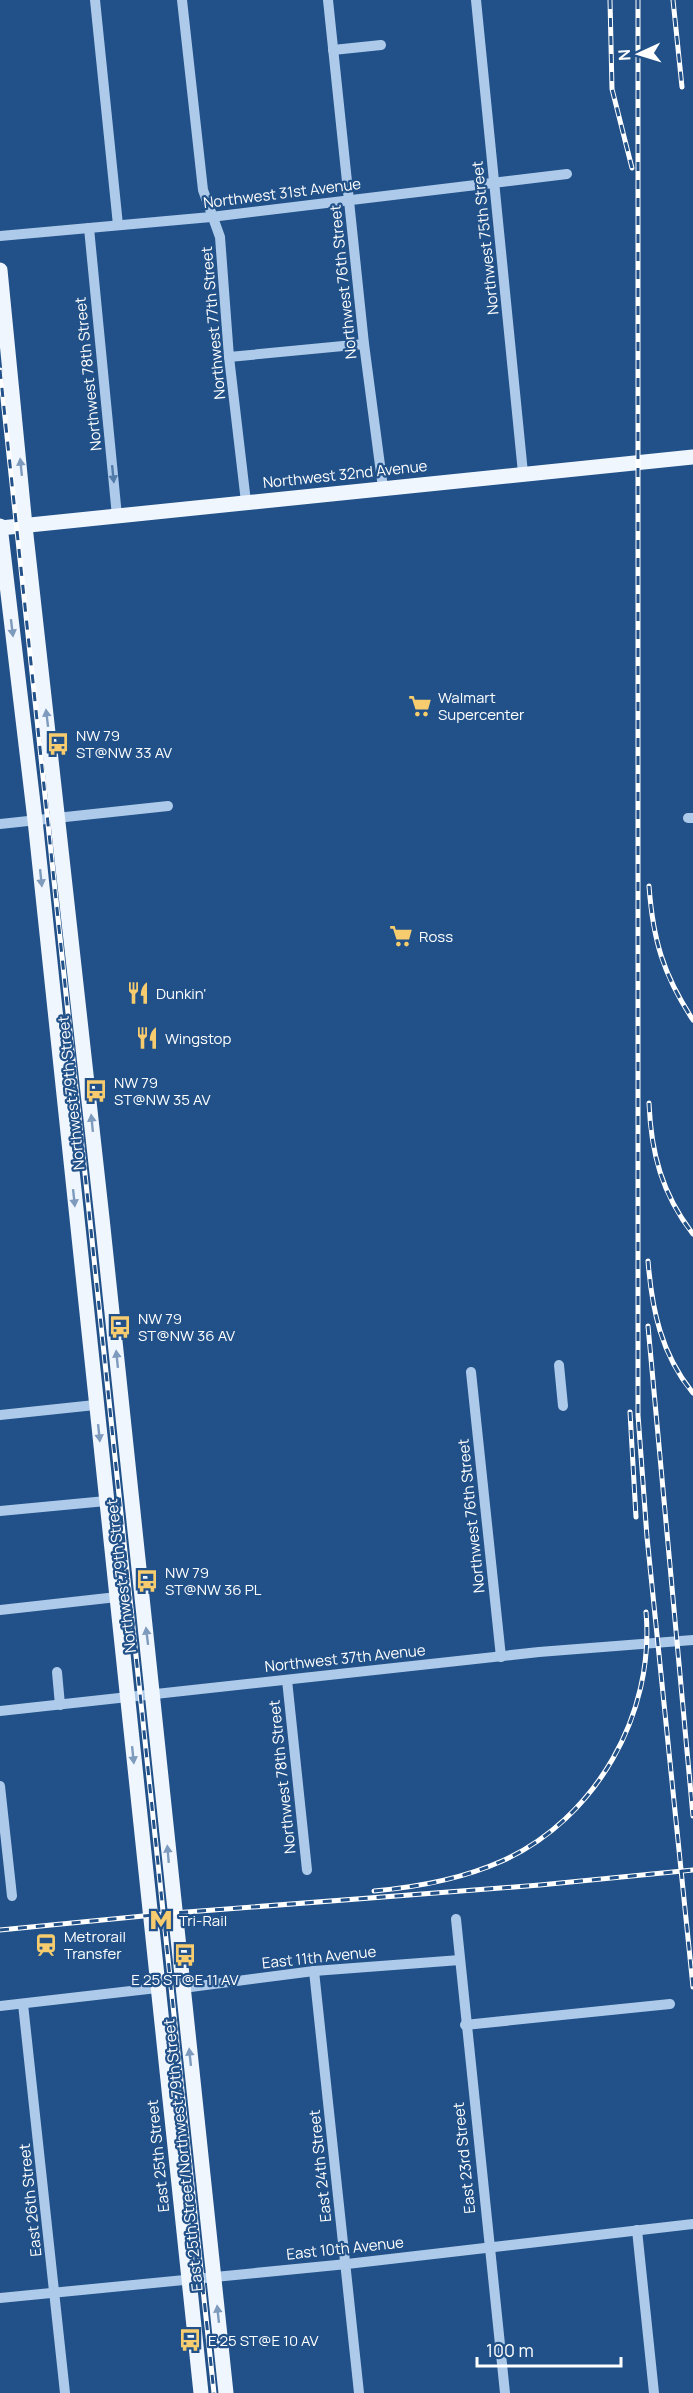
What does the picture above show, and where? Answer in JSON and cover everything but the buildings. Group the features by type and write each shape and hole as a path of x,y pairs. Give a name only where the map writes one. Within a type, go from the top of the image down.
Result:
{"main road":[{"name":"Northwest 79th Street","path":"0,270 25,526 59,818 153,1694 174,1913"},
{"name":"Northwest 32nd Avenue","path":"0,527 693,457"},
{"name":"Northwest 79th Street","path":"0,527 34,820 128,1697 149,1915"},
{"name":"East 25th Street/Northwest 79th Street","path":"174,1913 226,2393"},
{"name":"East 25th Street","path":"149,1915 201,2393"},
{"path":"170,2102 195,2099"}],"street":[{"path":"95,0 118,225"},
{"name":"Northwest 77th Street","path":"182,0 203,190 220,237 229,357 246,502"},
{"name":"Northwest 76th Street","path":"328,0 364,344 383,488"},
{"name":"Northwest 75th Street","path":"476,0 523,473"},
{"path":"333,50 381,45"},
{"name":"Northwest 31st Avenue","path":"0,236 211,217 567,174"},
{"name":"Northwest 78th Street","path":"89,228 117,516"},
{"path":"229,357 364,344"},
{"path":"0,824 168,806"},
{"path":"559,1365 563,1406"},
{"name":"Northwest 76th Street","path":"471,1372 501,1657"},
{"path":"0,1415 96,1405"},
{"path":"0,1511 106,1501"},
{"path":"0,1610 117,1597"},
{"name":"Northwest 37th Avenue","path":"0,1711 501,1657 693,1640"},
{"path":"57,1672 60,1705"},
{"name":"Northwest 78th Street","path":"287,1680 307,1870"},
{"path":"0,1786 12,1896"},
{"name":"East 23rd Street","path":"456,1919 465,2025 505,2393"},
{"name":"East 11th Avenue","path":"183,1988 314,1971 459,1960"},
{"name":"East 24th Street","path":"314,1971 359,2393"},
{"path":"0,2006 157,1988"},
{"name":"East 26th Street","path":"23,2004 65,2393"},
{"path":"465,2025 670,2004"},
{"name":"East 10th Avenue","path":"0,2298 346,2264 693,2224"},
{"path":"637,2230 654,2393"}],"railway":[{"path":"610,0 612,89 632,168"},
{"path":"638,0 638,1415 647,1537 693,1987"},
{"path":"673,0 682,87"},
{"path":"0,370 214,2393"},
{"path":"649,886 653,923 661,956 674,987 693,1020"},
{"path":"649,1103 652,1139 660,1172 673,1204 693,1234"},
{"path":"648,1261 652,1297 660,1331 673,1363 693,1393"},
{"path":"648,1326 693,1816"},
{"path":"630,1412 636,1517"},
{"path":"374,1891 440,1881 487,1867 536,1842 565,1819 591,1791 613,1759 629,1725 641,1688 646,1650 646,1612"},
{"path":"0,1930 174,1913 540,1885 693,1870"}],"place":[{"name":"Walmart Supercenter","path":"420,706"},
{"name":"NW 79 ST@NW 33 AV","path":"58,744"},
{"name":"Ross","path":"401,936"},
{"name":"Dunkin'","path":"138,993"},
{"name":"Wingstop","path":"147,1038"},
{"name":"NW 79 ST@NW 35 AV","path":"96,1091"},
{"name":"NW 79 ST@NW 36 AV","path":"120,1327"},
{"name":"NW 79 ST@NW 36 PL","path":"147,1581"},
{"name":"Tri-Rail","path":"161,1920"},
{"name":"Metrorail Transfer","path":"46,1945"},
{"name":"E 25 ST@E 11 AV","path":"185,1955"},
{"name":"E 25 ST@E 10 AV","path":"190,2340"}]}
